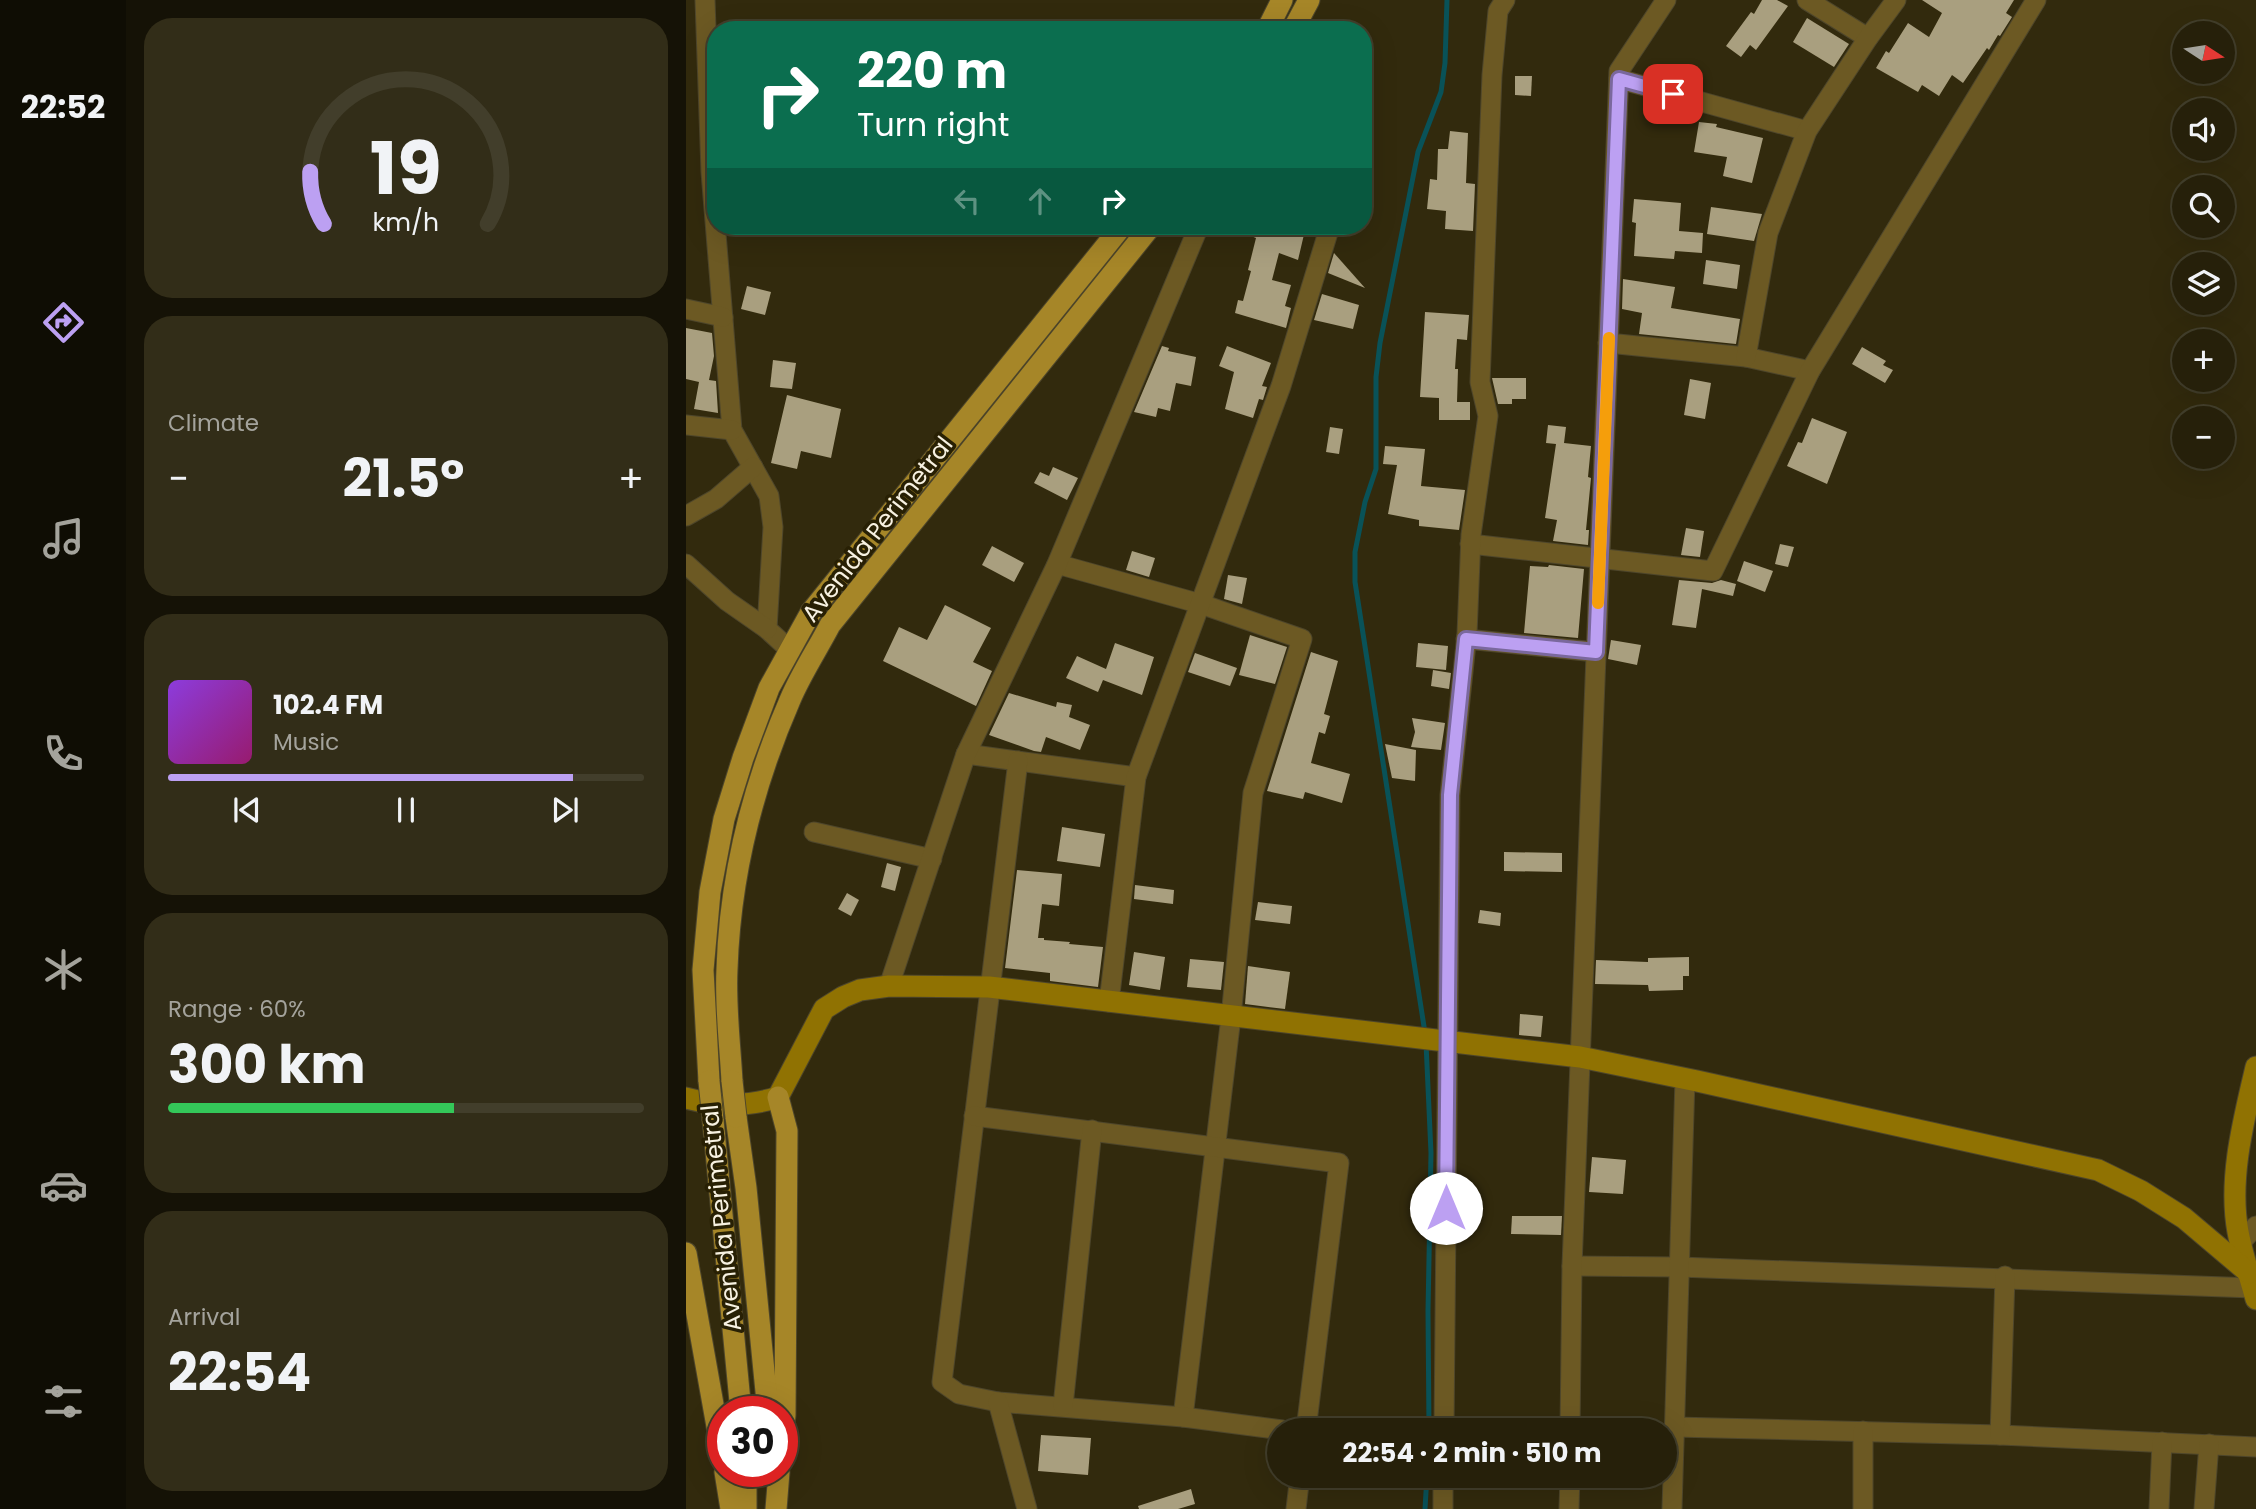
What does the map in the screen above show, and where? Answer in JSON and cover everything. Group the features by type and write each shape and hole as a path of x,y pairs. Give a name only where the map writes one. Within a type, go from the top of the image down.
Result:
{"main road":[{"path":"1272,21 1282,0"},
{"path":"1298,21 1308,0"},
{"name":"Avenida Perimetral","path":"739,1396 709,1081 703,970 710,892 724,819 743,758 769,688 811,612 1115,235"},
{"name":"Avenida Perimetral","path":"766,1396 746,1188 736,1117 726,971 733,895 747,825 764,765 790,698 830,625 1145,235"},
{"path":"778,1097 787,1131 785,1396"},
{"path":"686,1253 712,1396"},
{"path":"727,1487 731,1509"},
{"path":"746,1487 746,1509"},
{"path":"773,1487 774,1509"},
{"path":"774,1509 777,1487"}],"street":[{"path":"705,0 707,57"},
{"path":"1444,1418 1431,1041 1450,795 1466,639 1470,544 1488,416 1480,382 1489,152 1498,11 1505,0"},
{"path":"1570,1418 1572,1266 1619,71 1666,0"},
{"path":"1807,0 1868,38"},
{"path":"1746,357 1768,233 1807,131 1896,0"},
{"path":"1470,544 1713,571 1810,371 2036,0"},
{"path":"1619,79 1807,131"},
{"path":"716,235 732,430 769,496 773,527 767,629"},
{"path":"889,986 966,754 1057,564 1195,235"},
{"path":"1109,1002 1136,777 1281,386 1326,235"},
{"path":"686,309 723,317"},
{"path":"1608,343 1746,357 1810,371"},
{"path":"686,425 732,430"},
{"path":"686,516 716,499 753,467"},
{"path":"686,564 727,601 767,629 790,650"},
{"path":"1057,564 1201,604 1302,639 1253,793 1231,1017 1183,1417"},
{"path":"1466,639 1596,652"},
{"path":"966,754 1136,777"},
{"path":"1018,761 942,1381 959,1394 998,1402 1183,1417 1267,1428"},
{"path":"814,832 932,859"},
{"path":"686,1098 708,1104 764,1102 778,1097 824,1009 860,990 889,986 989,988 1580,1057 2098,1170 2141,1191 2184,1218 2253,1287"},
{"path":"2253,1287 2238,1231 2236,1185 2245,1118 2256,1067"},
{"path":"1674,1418 1685,1079"},
{"path":"974,1116 1339,1163 1307,1418"},
{"path":"1063,1406 1092,1130"},
{"path":"2241,1242 2256,1226"},
{"path":"1572,1266 1679,1266 2253,1287"},
{"path":"2000,1434 2005,1278"},
{"path":"998,1402 1027,1509"},
{"path":"1677,1427 2000,1434 2256,1447"},
{"path":"1863,1431 1863,1509"},
{"path":"2159,1509 2162,1442"},
{"path":"2204,1509 2208,1444"},
{"path":"1296,1509 1298,1488"},
{"path":"1443,1488 1443,1509"},
{"path":"1569,1509 1570,1488"},
{"path":"1672,1509 1673,1488"}],"building":[{"path":"1762,0 1777,0 1788,6 1756,50 1750,45 1741,57 1726,46 1751,12 1754,14"},
{"path":"1922,0 2014,0 2006,13 2012,17 2000,36 1998,35 1989,50 1987,48 1963,83 1952,75 1939,96 1922,85 1918,92 1876,68 1908,23 1929,37 1942,13"},
{"path":"1807,18 1849,44 1834,67 1793,42"},
{"path":"1515,76 1532,76 1531,96 1515,95"},
{"path":"1699,122 1717,124 1716,127 1763,138 1752,183 1723,176 1727,157 1694,152"},
{"path":"1450,131 1468,133 1466,183 1475,184 1473,231 1445,229 1446,211 1427,209 1430,179 1437,180 1438,149 1448,149"},
{"path":"1634,199 1681,203 1679,231 1703,233 1702,253 1675,251 1674,259 1634,256"},
{"path":"1711,207 1762,214 1754,241 1707,234"},
{"path":"1249,235 1304,235 1298,260 1279,253 1272,280 1291,285 1285,306 1291,308 1286,328 1235,313 1238,300 1243,301 1256,238"},
{"path":"1334,253 1365,288 1328,273"},
{"path":"1706,260 1740,265 1737,289 1703,284"},
{"path":"1623,279 1675,287 1671,308 1740,319 1736,344 1639,334 1642,313 1622,309"},
{"path":"747,286 771,292 765,315 741,309"},
{"path":"1322,294 1359,305 1353,329 1314,320"},
{"path":"1425,312 1469,315 1467,340 1457,339 1455,369 1458,369 1457,402 1470,402 1470,420 1439,420 1439,398 1420,397"},
{"path":"686,328 712,333 714,356 709,380 716,381 718,413 694,409 699,382 686,379"},
{"path":"1162,346 1169,348 1168,351 1196,357 1191,386 1176,383 1170,411 1158,408 1156,417 1134,412"},
{"path":"1227,346 1271,363 1262,386 1267,387 1263,400 1259,399 1253,418 1225,409 1234,372 1219,366"},
{"path":"1862,347 1886,361 1883,365 1893,370 1885,383 1852,364"},
{"path":"773,360 796,363 792,389 770,387"},
{"path":"1492,378 1526,378 1526,399 1512,399 1512,404 1498,404"},
{"path":"1690,379 1711,383 1705,419 1684,415"},
{"path":"787,395 841,409 831,458 801,451 797,469 771,463"},
{"path":"1812,418 1847,432 1827,484 1787,466 1798,442 1802,443"},
{"path":"1548,425 1566,427 1564,443 1591,446 1586,530 1589,530 1588,545 1553,541 1557,520 1545,518 1556,444 1546,443"},
{"path":"1330,427 1343,429 1339,454 1326,452"},
{"path":"1385,446 1425,449 1421,486 1465,490 1459,530 1419,526 1419,520 1388,514 1397,465 1383,464"},
{"path":"1053,467 1078,478 1067,500 1034,483 1040,472 1049,476"},
{"path":"1686,528 1704,531 1700,557 1681,555"},
{"path":"1780,544 1794,547 1788,567 1775,564"},
{"path":"992,546 1024,563 1014,582 982,565"},
{"path":"1132,551 1155,558 1149,577 1126,570"},
{"path":"1744,561 1773,571 1765,592 1737,581"},
{"path":"1530,566 1584,569 1578,638 1524,633"},
{"path":"1228,575 1247,578 1242,604 1224,599"},
{"path":"1679,580 1712,583 1721,580 1736,584 1733,596 1702,589 1696,628 1672,625"},
{"path":"945,605 991,628 973,662 992,671 976,706 883,661 899,627 927,640"},
{"path":"1250,635 1287,647 1275,684 1239,675"},
{"path":"1611,640 1641,645 1637,665 1608,659"},
{"path":"1115,643 1154,657 1142,695 1103,680 1098,692 1066,678 1077,656 1106,669"},
{"path":"1418,643 1448,646 1446,670 1416,667"},
{"path":"1311,652 1338,661 1324,714 1330,716 1325,734 1319,732 1311,763 1350,774 1342,803 1305,792 1303,799 1267,791"},
{"path":"1195,653 1237,668 1230,686 1188,672"},
{"path":"1433,670 1451,673 1449,689 1431,686"},
{"path":"1009,693 1056,707 1057,702 1072,705 1069,717 1090,725 1080,750 1046,737 1041,752 1034,751 989,735"},
{"path":"1412,718 1445,723 1441,750 1411,747 1415,732"},
{"path":"1385,744 1416,750 1415,781 1392,778"},
{"path":"1062,827 1105,834 1100,867 1057,861"},
{"path":"1504,852 1562,853 1562,872 1504,871"},
{"path":"887,863 901,867 895,891 881,887"},
{"path":"1017,870 1062,874 1059,906 1042,904 1038,938 1103,947 1098,987 1050,981 1050,973 1005,968"},
{"path":"1135,885 1174,890 1173,904 1134,899"},
{"path":"847,893 859,900 851,916 838,909"},
{"path":"1258,902 1292,906 1290,924 1255,920"},
{"path":"1480,910 1501,913 1500,926 1478,923"},
{"path":"1134,952 1165,957 1160,990 1129,985"},
{"path":"1689,957 1689,976 1683,976 1683,990 1649,991 1648,985 1595,984 1596,960 1648,962 1648,958"},
{"path":"1190,959 1224,962 1221,990 1187,987"},
{"path":"1248,966 1290,972 1285,1009 1245,1004"},
{"path":"1520,1014 1543,1016 1541,1037 1519,1035"},
{"path":"1592,1157 1626,1160 1623,1194 1589,1192"},
{"path":"1512,1216 1562,1216 1561,1235 1511,1234"},
{"path":"1041,1435 1091,1438 1088,1475 1038,1471"},
{"path":"1191,1489 1195,1504 1178,1509 1139,1509 1138,1506"}],"waterway":[{"path":"1425,1033 1355,582 1355,552 1365,502 1376,469 1376,377 1380,343 1418,152 1441,92 1445,63 1447,0"},
{"path":"1426,1043 1431,1153 1429,1418"},
{"path":"1425,1509 1426,1488"}],"slow traffic":[{"path":"1598,603 1609,338"}],"route":[{"path":"1446,1208 1450,795 1466,639 1596,652 1619,79 1673,94"}]}
